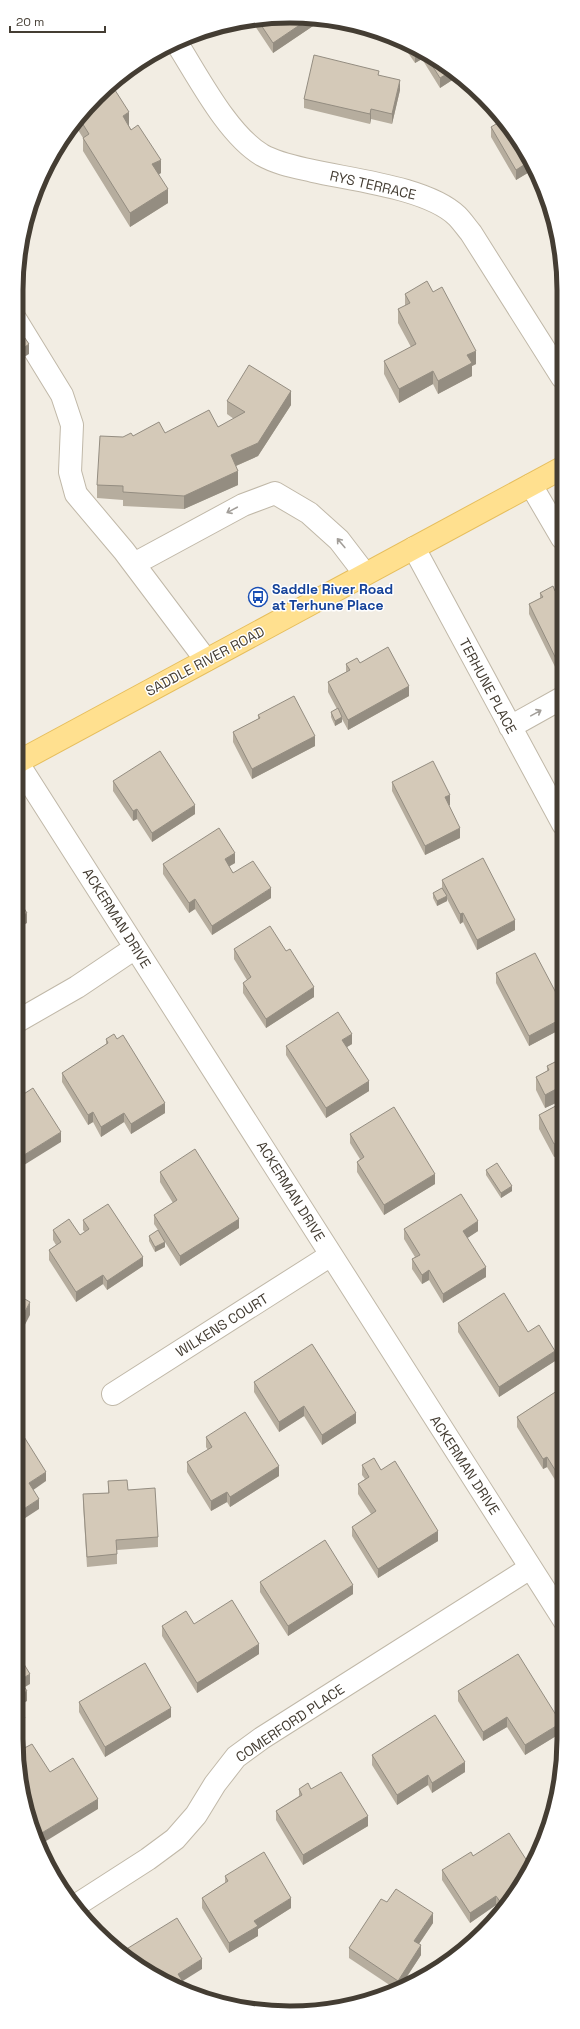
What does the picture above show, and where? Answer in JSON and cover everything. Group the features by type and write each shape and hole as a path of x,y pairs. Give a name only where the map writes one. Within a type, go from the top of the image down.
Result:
{"main road":[{"name":"SADDLE RIVER ROAD","path":"23,760 557,471"}],"street":[{"name":"RYS TERRACE","path":"179,47 226,120 243,141 262,155 283,165 410,192 433,201 456,216 471,233 557,370"},
{"path":"23,331 62,395 66,406 72,425 73,443 70,472 76,494 134,564 206,660"},
{"path":"531,485 557,529"},
{"path":"134,564 243,505 274,493 308,513 339,540 365,574"},
{"name":"TERHUNE PLACE","path":"414,548 557,813"},
{"path":"510,727 557,701"},
{"name":"ACKERMAN DRIVE","path":"23,772 557,1609"},
{"path":"23,1018 77,987 135,948"},
{"name":"WILKENS COURT","path":"113,1394 331,1255"},
{"name":"COMERFORD PLACE","path":"79,1903 148,1859 175,1839 196,1815 214,1784 236,1757 262,1738 530,1568"}],"building":[{"path":"302,24 273,43 261,25"},
{"path":"314,55 379,71 378,75 400,80 392,114 371,109 370,114 304,99"},
{"path":"431,63 447,74 440,78"},
{"path":"114,89 129,112 123,116 131,130 138,125 161,160 152,164 168,189 130,213 83,138 89,134 82,122"},
{"path":"498,123 525,164 516,170 491,127"},
{"path":"427,281 433,292 442,287 476,351 467,355 472,363 438,381 433,371 399,389 384,361 416,344 398,309 410,303 405,294"},
{"path":"23,335 29,344 23,348"},
{"path":"249,365 291,391 258,443 231,455 238,471 184,496 123,492 123,486 97,485 100,436 123,437 131,433 133,436 159,422 165,433 209,410 218,427 245,412 227,401"},
{"path":"553,586 555,591 557,590 557,661 529,604 543,597 540,593"},
{"path":"388,647 409,686 348,720 328,682 350,670 346,664 357,658 360,663"},
{"path":"294,696 315,736 252,769 233,732 260,718 258,715"},
{"path":"338,708 342,717 335,721 331,712"},
{"path":"160,751 195,805 152,833 137,809 133,811 113,781"},
{"path":"433,761 450,795 445,797 460,828 425,846 392,782"},
{"path":"219,828 235,853 225,859 233,873 253,861 271,888 212,926 195,899 189,903 163,864"},
{"path":"483,858 515,920 477,940 463,913 460,914 442,880"},
{"path":"442,888 447,896 437,901 433,893"},
{"path":"23,907 27,913 23,916"},
{"path":"270,926 286,951 290,949 314,987 266,1019 243,983 251,977 234,949"},
{"path":"535,953 557,995 557,1021 529,1036 496,973"},
{"path":"338,1012 352,1034 342,1040 369,1081 326,1108 286,1046"},
{"path":"114,1034 117,1039 123,1035 165,1103 131,1124 124,1113 101,1127 93,1112 88,1115 62,1073 108,1043 106,1039"},
{"path":"557,1061 557,1089 545,1095 536,1077 549,1070 547,1066"},
{"path":"33,1088 61,1132 23,1156 23,1094"},
{"path":"557,1105 557,1142 554,1144 539,1115"},
{"path":"394,1107 435,1174 384,1205 357,1162 364,1157 350,1134"},
{"path":"195,1149 239,1219 180,1256 154,1215 177,1200 160,1172"},
{"path":"497,1163 512,1186 501,1193 486,1170"},
{"path":"461,1194 478,1221 463,1231 486,1267 443,1294 429,1270 422,1275 412,1259 420,1255 404,1229"},
{"path":"108,1204 143,1257 107,1281 103,1275 76,1292 49,1250 61,1242 53,1230 69,1219 80,1235 89,1229 83,1220"},
{"path":"158,1230 165,1242 155,1247 149,1236"},
{"path":"504,1293 528,1332 539,1325 555,1351 499,1387 458,1323"},
{"path":"23,1298 30,1302 23,1316"},
{"path":"312,1344 356,1413 322,1435 304,1406 279,1422 254,1382"},
{"path":"557,1391 557,1473 547,1457 543,1459 517,1417"},
{"path":"245,1412 279,1466 230,1497 227,1492 211,1501 187,1462 212,1447 206,1437"},
{"path":"23,1435 46,1472 29,1483 39,1499 23,1509"},
{"path":"374,1458 381,1470 395,1461 438,1531 378,1569 352,1527 376,1511 358,1484 369,1477 362,1465"},
{"path":"127,1480 128,1490 155,1488 158,1537 116,1540 117,1554 87,1557 83,1494 109,1493 108,1481"},
{"path":"325,1540 353,1585 288,1626 260,1582"},
{"path":"232,1600 259,1644 197,1683 162,1626 186,1611 194,1624"},
{"path":"518,1654 557,1717 557,1725 525,1745 507,1717 483,1732 458,1691"},
{"path":"23,1663 30,1674 23,1678"},
{"path":"145,1663 171,1708 105,1747 79,1702"},
{"path":"23,1685 27,1691 23,1694"},
{"path":"435,1715 465,1762 432,1783 428,1775 397,1795 372,1755"},
{"path":"32,1744 50,1772 73,1758 98,1799 40,1834 28,1791 25,1774 24,1749"},
{"path":"341,1772 368,1816 303,1855 276,1811 302,1795 299,1789 308,1783 311,1789"},
{"path":"509,1833 527,1861 501,1903 496,1896 470,1913 442,1870 471,1852 473,1856"},
{"path":"264,1852 291,1898 254,1921 258,1926 229,1943 202,1898 228,1881 225,1876"},
{"path":"396,1889 433,1913 414,1941 421,1945 398,1981 349,1948 381,1899 387,1902"},
{"path":"177,1918 202,1959 178,1974 184,1984 156,1970 125,1950"}],"place":[{"name":"Saddle River Road at Terhune Place","path":"258,597"}]}
